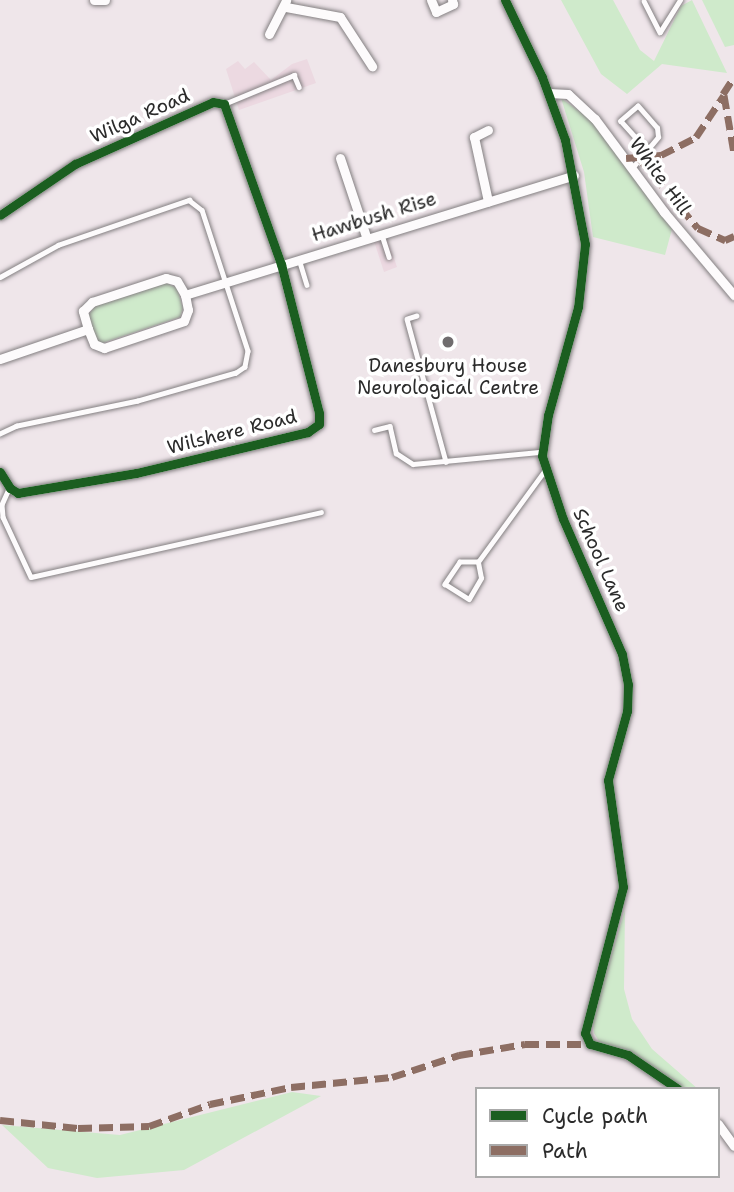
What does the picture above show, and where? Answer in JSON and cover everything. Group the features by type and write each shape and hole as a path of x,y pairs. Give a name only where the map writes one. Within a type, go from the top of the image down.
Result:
{"street":[{"path":"94,0 105,0"},
{"path":"431,0 436,12 453,4 452,0"},
{"name":"School Lane","path":"505,0 549,93 575,175 583,229 584,276 542,452 545,470 617,642 628,684 627,711 608,780 623,887 585,1034 590,1044 628,1055 675,1087"},
{"path":"269,34 286,3 340,17 372,66"},
{"name":"White Hill","path":"549,93 560,92 575,100 633,167 664,212 734,295"},
{"name":"Wilga Road","path":"0,215 75,164 213,102 223,104"},
{"path":"223,104 281,264"},
{"path":"488,130 474,136 488,201"},
{"path":"340,158 366,236"},
{"name":"Hawbush Rise","path":"185,295 380,231 575,175"},
{"name":"Wilshere Road","path":"10,488 18,492 136,473 269,444 308,432 319,424 281,264"},
{"path":"166,278 177,281 185,295 188,310 184,321 104,348 94,344 88,329 83,311 92,302 166,278"},
{"path":"0,359 88,329"},
{"path":"0,472 10,488"},
{"path":"720,1127 734,1146"}],"lane":[{"path":"644,1 660,32 680,0"},
{"path":"223,104 293,75 299,87"},
{"path":"633,167 658,137 657,128 638,106 621,121 647,150"},
{"path":"0,277 58,245 190,200 202,210 248,351 242,370 138,401 17,426 0,435"},
{"path":"380,231 389,257"},
{"path":"299,258 307,285"},
{"path":"417,316 407,319 446,461"},
{"path":"374,430 390,426 396,453 407,462 542,452"},
{"path":"478,562 460,562 444,584 469,599 481,578 478,562 545,470"},
{"path":"10,488 2,511 31,577 321,512"}],"shaded area":[{"path":"307,59 316,83 239,110 226,69 238,61 245,69 254,62 271,80 292,64"},
{"path":"387,237 397,267 384,272 374,241"}],"green space":[{"path":"561,0 613,0 640,50 654,61 681,6 692,0 727,73 662,64 627,94 601,74"},
{"path":"702,0 734,0 734,45 725,47"},
{"path":"561,98 593,121 672,229 665,255 593,237 584,172"},
{"path":"166,283 177,288 183,308 180,317 102,343 95,339 88,316 95,306"},
{"path":"625,910 624,989 632,1019 652,1049 696,1087 682,1087 638,1057 600,1043 594,1033 593,1017"},
{"path":"292,1092 321,1096 184,1170 97,1178 48,1168 2,1125 120,1135"}],"marked path":[{"path":"723,94 734,77"},
{"path":"626,158 661,155 696,137 724,95 734,153"},
{"path":"640,159 698,228 725,240 734,236"},
{"path":"0,1120 78,1128 149,1126 210,1104 291,1087 392,1077 459,1055 525,1044 590,1044"}],"cycle path":[{"path":"505,0 542,77 565,140 585,244 578,307 548,415 542,456 563,519 622,654 628,684 627,711 608,780 623,887 585,1033 590,1044 628,1055 675,1087"},
{"path":"0,215 75,164 213,102 224,104 281,264 319,413 319,424 308,432 136,473 18,493 10,488 0,472"}],"place":[{"name":"Danesbury House Neurological Centre","path":"448,342"}]}
